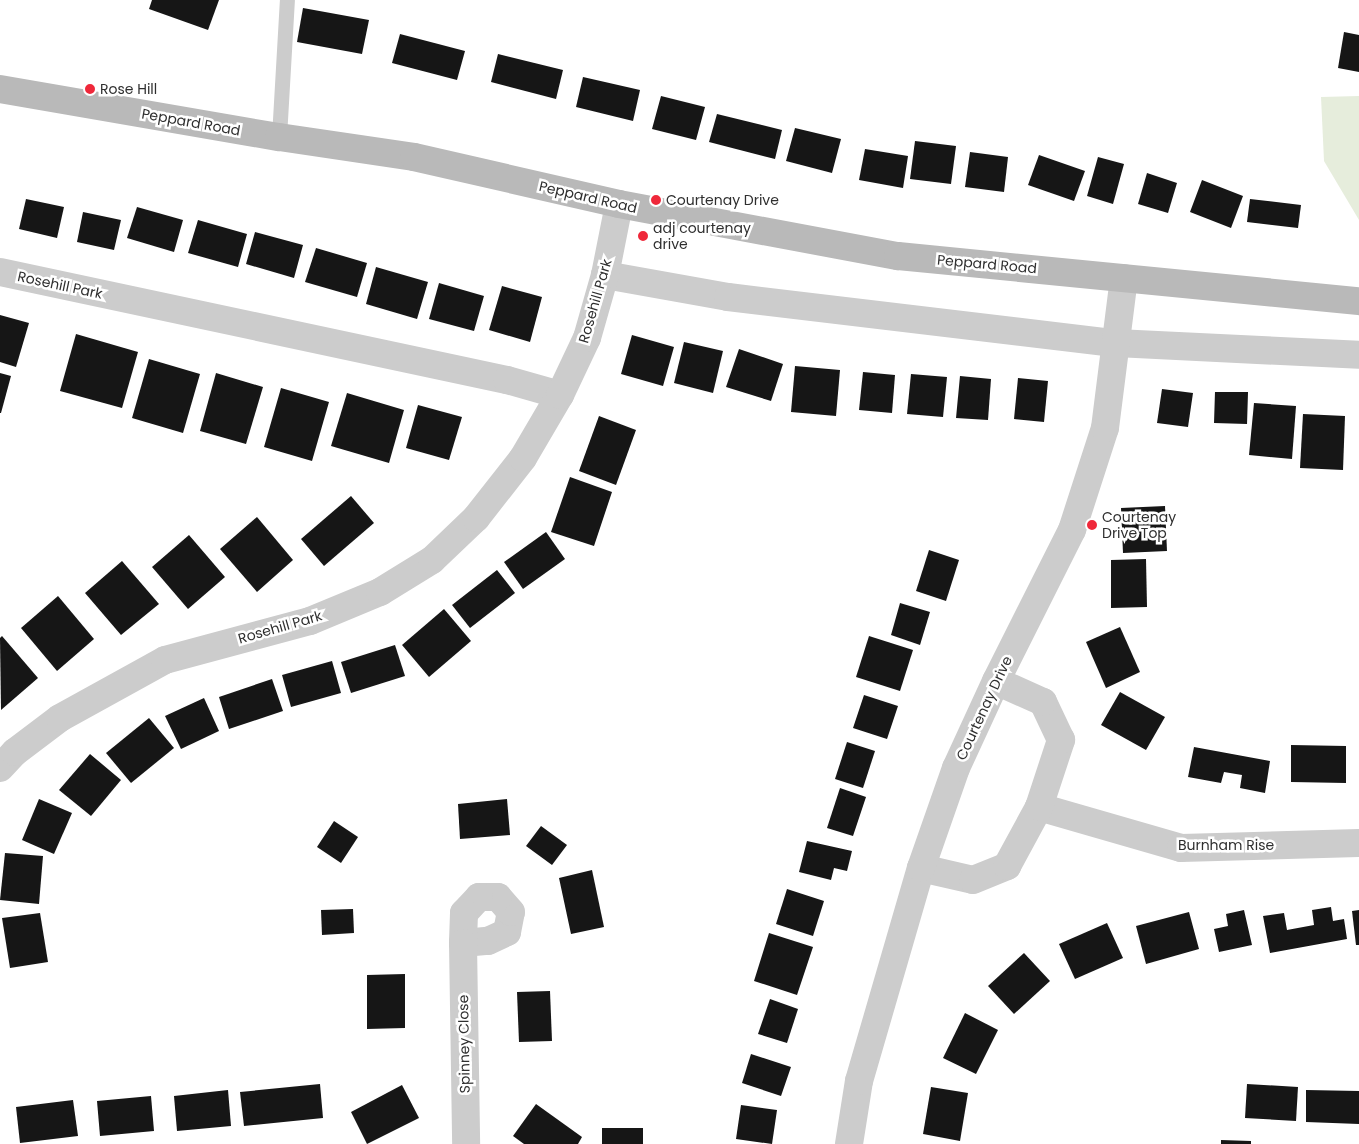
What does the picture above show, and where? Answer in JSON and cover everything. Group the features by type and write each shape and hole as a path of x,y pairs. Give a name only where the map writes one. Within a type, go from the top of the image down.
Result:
{"main road":[{"name":"Peppard Road","path":"0,90 279,137 414,157 619,204 898,256 1359,302"}],"street":[{"name":"Rosehill Park","path":"0,768 15,752 60,718 165,660 310,622 380,592 432,560 476,518 517,465 560,394 587,338 605,275 619,204"},
{"name":"Rosehill Park","path":"0,272 507,380 560,394"},
{"path":"605,275 728,297 1116,343 1359,355"},
{"name":"Courtenay Drive","path":"849,1144 859,1081 921,868 956,768 996,681 1072,530 1105,428 1124,278"},
{"path":"921,868 973,880 1006,866 1039,807 1061,740 1043,702 996,681"},
{"name":"Burnham Rise","path":"1039,807 1180,848 1359,843"},
{"name":"Spinney Close","path":"462,943 466,1144"}],"lane":[{"path":"279,137 287,0"}],"green space":[{"path":"1359,96 1359,220 1324,161 1321,97"}],"building":[{"path":"152,0 219,0 208,30 149,9"},
{"path":"303,8 369,20 362,54 297,42"},
{"path":"1344,32 1359,35 1359,72 1338,68"},
{"path":"400,34 465,51 457,80 392,63"},
{"path":"498,54 563,70 556,99 491,82"},
{"path":"583,77 640,90 633,121 576,107"},
{"path":"661,96 705,107 696,140 652,129"},
{"path":"717,114 782,130 775,159 709,142"},
{"path":"795,128 841,139 832,173 786,161"},
{"path":"915,141 956,146 951,184 910,179"},
{"path":"865,149 908,156 903,188 859,180"},
{"path":"970,152 1008,157 1004,192 965,187"},
{"path":"1039,155 1085,171 1074,201 1028,185"},
{"path":"1098,157 1124,164 1113,204 1087,196"},
{"path":"1147,173 1177,183 1168,213 1138,204"},
{"path":"1202,180 1243,196 1231,228 1190,212"},
{"path":"26,199 64,207 57,238 19,229"},
{"path":"1250,199 1301,205 1298,228 1247,222"},
{"path":"137,207 183,220 174,252 127,238"},
{"path":"83,212 121,220 114,250 77,242"},
{"path":"198,220 247,234 238,267 188,253"},
{"path":"255,232 303,245 294,278 246,264"},
{"path":"316,248 367,263 357,297 305,282"},
{"path":"376,267 428,282 417,319 366,304"},
{"path":"439,283 484,296 474,331 429,319"},
{"path":"502,286 542,297 530,342 489,330"},
{"path":"0,315 29,323 16,367 0,362"},
{"path":"76,334 138,352 122,408 60,391"},
{"path":"632,335 674,347 663,386 621,374"},
{"path":"684,342 723,351 713,393 674,383"},
{"path":"739,349 783,364 771,401 726,387"},
{"path":"149,359 200,374 183,433 132,418"},
{"path":"795,366 840,370 836,416 791,412"},
{"path":"863,372 895,375 892,413 859,410"},
{"path":"0,373 11,376 1,413 0,413"},
{"path":"216,373 263,387 246,444 200,431"},
{"path":"911,374 947,377 943,417 907,414"},
{"path":"960,376 991,379 988,420 956,418"},
{"path":"1018,378 1048,381 1044,422 1014,419"},
{"path":"281,388 329,402 312,461 264,447"},
{"path":"1162,389 1193,393 1188,427 1157,423"},
{"path":"1215,392 1248,392 1247,424 1214,423"},
{"path":"347,393 404,410 389,463 331,446"},
{"path":"1254,403 1296,406 1292,459 1249,455"},
{"path":"418,405 462,417 449,460 406,448"},
{"path":"1303,414 1345,416 1343,470 1300,468"},
{"path":"599,416 636,430 616,485 579,471"},
{"path":"570,477 612,492 594,546 551,532"},
{"path":"351,496 374,523 324,566 301,539"},
{"path":"1165,506 1167,551 1123,553 1121,508"},
{"path":"257,517 293,560 257,592 220,549"},
{"path":"546,532 565,559 523,589 504,562"},
{"path":"189,535 225,577 188,609 152,567"},
{"path":"929,550 959,560 946,601 916,591"},
{"path":"1146,559 1147,607 1111,608 1111,560"},
{"path":"122,561 159,604 121,635 85,593"},
{"path":"497,570 515,593 470,628 452,605"},
{"path":"58,596 94,639 57,671 21,628"},
{"path":"900,603 930,612 920,645 891,635"},
{"path":"444,609 471,641 429,677 402,645"},
{"path":"1120,627 1140,672 1106,688 1086,642"},
{"path":"2,636 38,678 1,710 0,638"},
{"path":"869,636 913,650 900,691 856,677"},
{"path":"395,645 405,676 351,693 341,662"},
{"path":"332,661 341,693 291,707 282,675"},
{"path":"272,679 283,711 229,729 219,697"},
{"path":"1120,692 1165,717 1146,750 1101,725"},
{"path":"864,695 898,706 887,739 853,728"},
{"path":"204,698 219,731 181,749 165,716"},
{"path":"149,718 174,748 131,783 106,753"},
{"path":"847,742 875,751 863,788 835,779"},
{"path":"1291,745 1346,746 1346,783 1291,782"},
{"path":"1194,747 1270,761 1265,793 1240,788 1242,775 1224,772 1221,783 1188,777"},
{"path":"90,754 121,780 91,816 59,790"},
{"path":"840,788 866,797 853,836 827,828"},
{"path":"39,799 72,813 54,854 22,840"},
{"path":"507,799 510,835 460,839 458,804"},
{"path":"334,821 358,837 341,863 317,847"},
{"path":"541,826 567,845 552,865 526,846"},
{"path":"807,841 852,851 847,871 834,868 831,880 799,872"},
{"path":"5,853 43,856 39,904 0,900"},
{"path":"592,870 604,927 571,934 559,878"},
{"path":"787,889 824,901 813,936 776,924"},
{"path":"1331,907 1333,921 1344,919 1347,939 1270,953 1263,916 1284,913 1287,930 1314,925 1312,910"},
{"path":"353,909 354,933 322,935 321,910"},
{"path":"1244,910 1252,945 1219,952 1214,929 1228,926 1226,914"},
{"path":"1359,910 1359,945 1356,945 1352,911"},
{"path":"1189,912 1199,949 1146,964 1136,926"},
{"path":"40,913 48,962 10,968 2,918"},
{"path":"1107,923 1123,958 1075,979 1059,944"},
{"path":"769,933 813,947 797,995 754,981"},
{"path":"1024,953 1050,981 1014,1014 988,986"},
{"path":"405,974 405,1028 367,1029 367,975"},
{"path":"550,991 552,1041 519,1042 517,992"},
{"path":"770,999 798,1009 787,1043 758,1034"},
{"path":"965,1013 998,1030 976,1074 943,1058"},
{"path":"751,1054 791,1067 781,1096 742,1083"},
{"path":"320,1084 323,1118 244,1126 240,1092"},
{"path":"1247,1084 1298,1087 1296,1121 1245,1118"},
{"path":"402,1085 419,1118 367,1144 351,1112"},
{"path":"931,1087 968,1093 960,1141 923,1134"},
{"path":"228,1090 231,1126 177,1131 174,1096"},
{"path":"1306,1090 1359,1091 1359,1124 1306,1122"},
{"path":"151,1096 154,1131 100,1136 97,1101"},
{"path":"73,1100 78,1136 20,1143 16,1107"},
{"path":"536,1104 582,1137 578,1144 524,1144 513,1136"},
{"path":"741,1105 777,1110 772,1144 736,1139"},
{"path":"602,1128 643,1128 643,1144 602,1144"},
{"path":"1221,1140 1251,1141 1251,1144 1221,1144"}],"place":[{"name":"Rose Hill","path":"90,89"},
{"name":"Courtenay Drive","path":"656,200"},
{"name":"adj courtenay drive","path":"643,236"},
{"name":"Courtenay Drive Top","path":"1092,525"}]}
